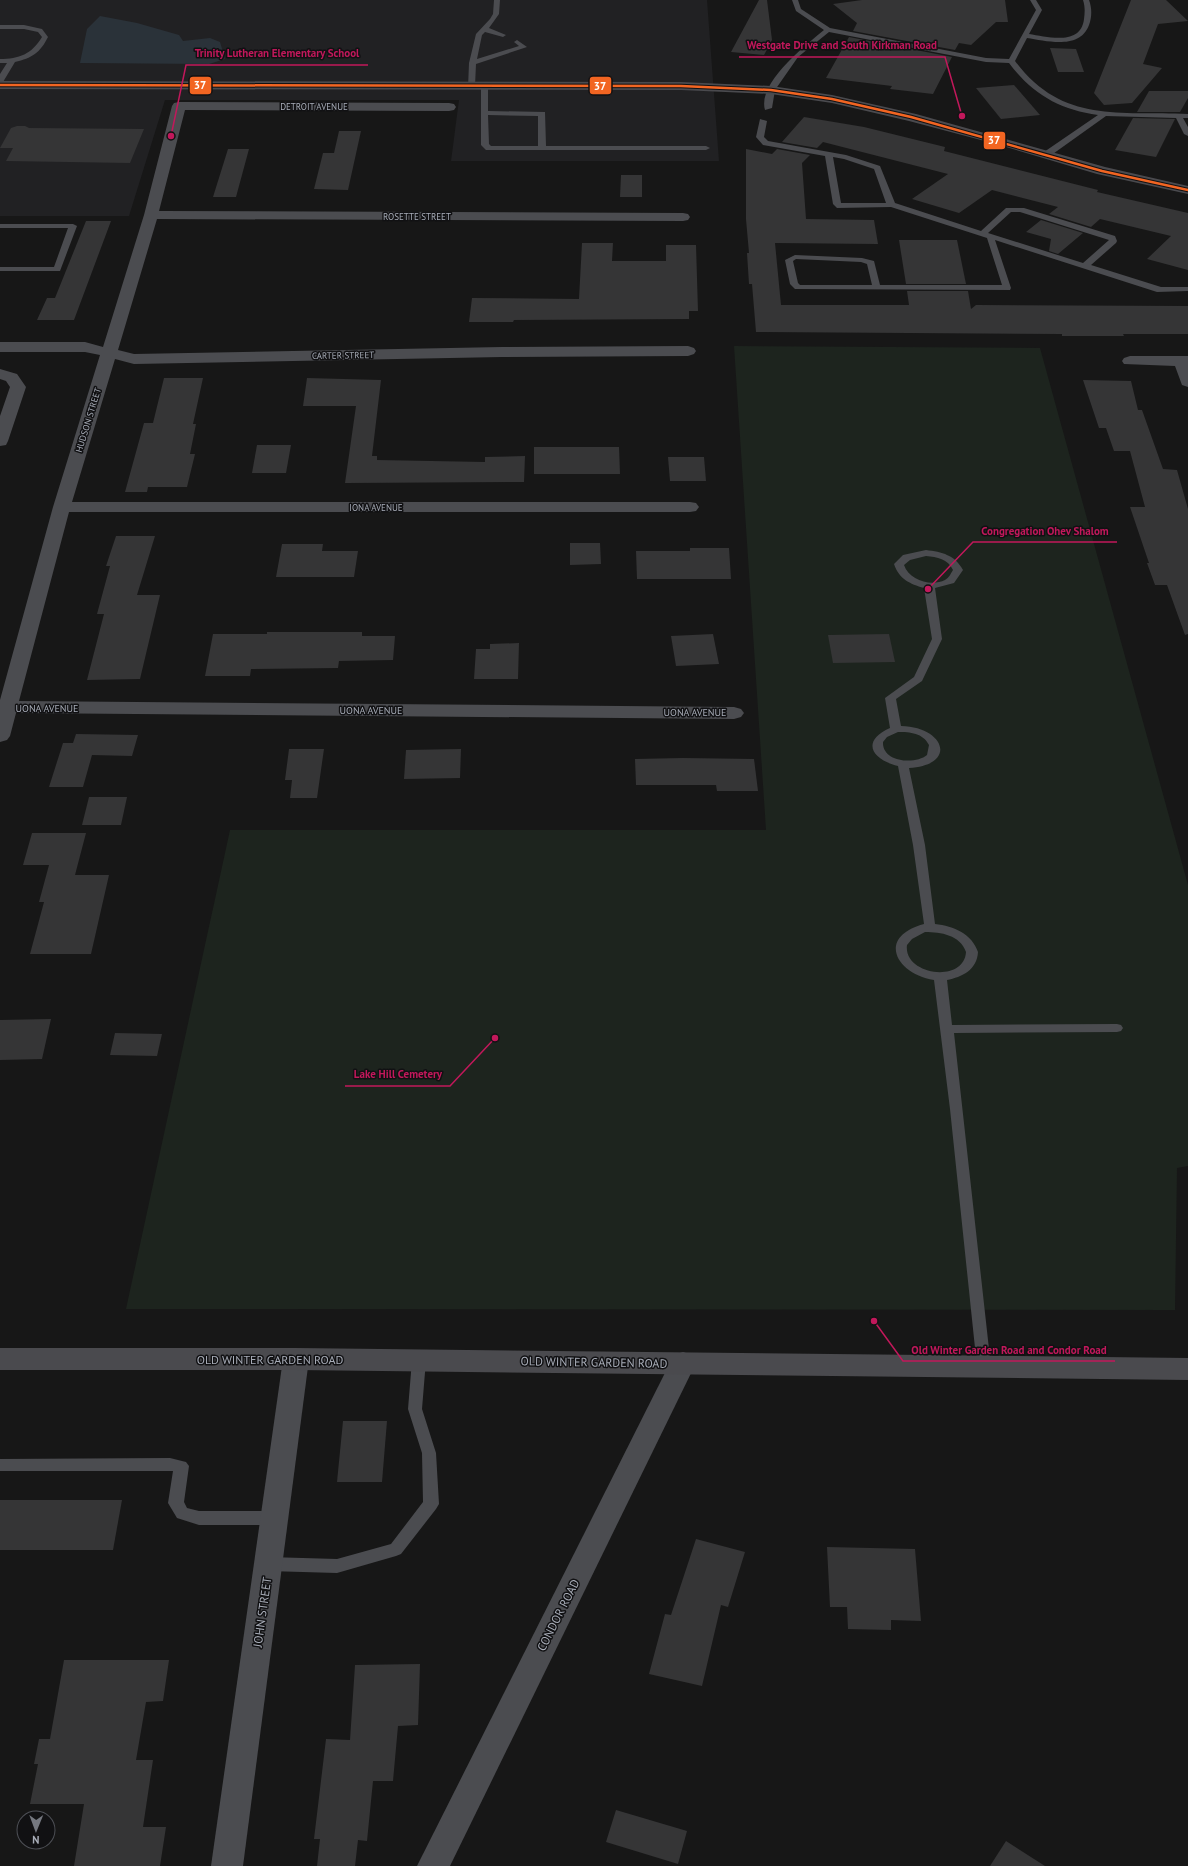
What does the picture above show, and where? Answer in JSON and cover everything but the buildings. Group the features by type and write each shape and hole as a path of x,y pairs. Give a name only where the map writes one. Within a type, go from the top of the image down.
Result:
{"street":[{"path":"0,85 681,86 771,90 832,99 911,117 1047,154 1102,171 1188,190"},
{"name":"DETROIT AVENUE","path":"179,106 449,106"},
{"name":"HUDSON STREET","path":"0,736 62,507 151,215 179,106"},
{"name":"ROSETTE STREET","path":"151,215 683,217"},
{"name":"CARTER STREET","path":"0,347 85,347 134,359 502,352 688,351"},
{"path":"1130,361 1184,361 1188,382"},
{"path":"0,374 4,374 15,379 18,387 0,441"},
{"name":"IONA AVENUE","path":"62,507 690,507"},
{"name":"UONA AVENUE","path":"8,707 734,712"},
{"name":"OLD WINTER GARDEN ROAD","path":"0,1359 419,1360 1188,1369"},
{"name":"JOHN STREET","path":"228,1866 296,1359"},
{"name":"CONDOR ROAD","path":"433,1866 683,1364"}],"lane":[{"path":"471,86 473,62 479,34 493,20 496,14 497,0"},
{"path":"795,0 798,10 828,30 986,60 1011,61 1030,84 1058,103 1077,109 1106,113 1188,116"},
{"path":"1011,61 1039,10 1033,0"},
{"path":"1025,36 1068,39 1078,37 1086,27 1088,4 1086,0"},
{"path":"0,27 24,27 40,30 45,37 37,52 30,56 12,61 0,61"},
{"path":"484,29 503,35"},
{"path":"828,30 796,56 771,90 768,108 772,111 770,120 763,122 760,137 766,143 846,157 877,168 889,201 892,205"},
{"path":"473,62 524,47 517,42"},
{"path":"0,80 12,61"},
{"path":"484,86 485,145 489,148 706,148"},
{"path":"485,113 542,114 542,148"},
{"path":"1047,154 1106,113"},
{"path":"1178,115 1188,134"},
{"path":"829,154 837,204 840,206 892,205 1160,290 1188,289"},
{"path":"986,235 1010,210 1021,210 1112,238 1113,241 1085,266"},
{"path":"0,226 73,226 57,269 0,269"},
{"path":"877,288 871,263 862,260 795,257 789,260 794,284 798,287 877,288 1007,288 986,235"},
{"path":"926,553 946,557 956,565 958,570 953,580 938,585 929,585 919,584 903,576 900,571 902,560 908,556 926,553"},
{"path":"896,729 890,698 918,679 937,638 929,585"},
{"path":"896,729 915,730 926,736 934,743 936,749 934,754 929,759 918,764 903,764 885,758 879,753 877,741 881,736 896,729"},
{"path":"903,764 919,845 930,928"},
{"path":"930,928 947,930 958,934 966,941 971,948 972,956 969,964 962,970 952,974 940,976 918,971 909,965 903,958 900,950 901,943 906,936 914,931 930,928"},
{"path":"940,976 980,1314 984,1367"},
{"path":"947,1029 1117,1028"},
{"path":"268,1564 337,1566 396,1549 431,1504 429,1453 415,1409 419,1360"},
{"path":"0,1465 170,1464 181,1466 176,1503 182,1513 199,1518 275,1518"}],"shaded area":[{"path":"0,0 707,0 719,161 451,161 459,100 165,100 129,216 0,216"},
{"path":"100,16 137,23 179,35 183,41 210,38 220,42 225,59 209,64 80,63 87,29"},
{"path":"734,346 1040,348 1188,885 1188,1166 1177,1168 1175,1310 126,1309 230,830 766,830"}],"transit line":[{"name":"37","path":"0,85 681,86 771,90 832,99 911,117 1102,171 1188,190"}],"place":[{"name":"Westgate Drive and South Kirkman Road","path":"962,116"},
{"name":"Trinity Lutheran Elementary School","path":"171,136"},
{"name":"Congregation Ohev Shalom","path":"928,589"},
{"name":"Lake Hill Cemetery","path":"495,1038"},
{"name":"Old Winter Garden Road and Condor Road","path":"874,1321"}]}
